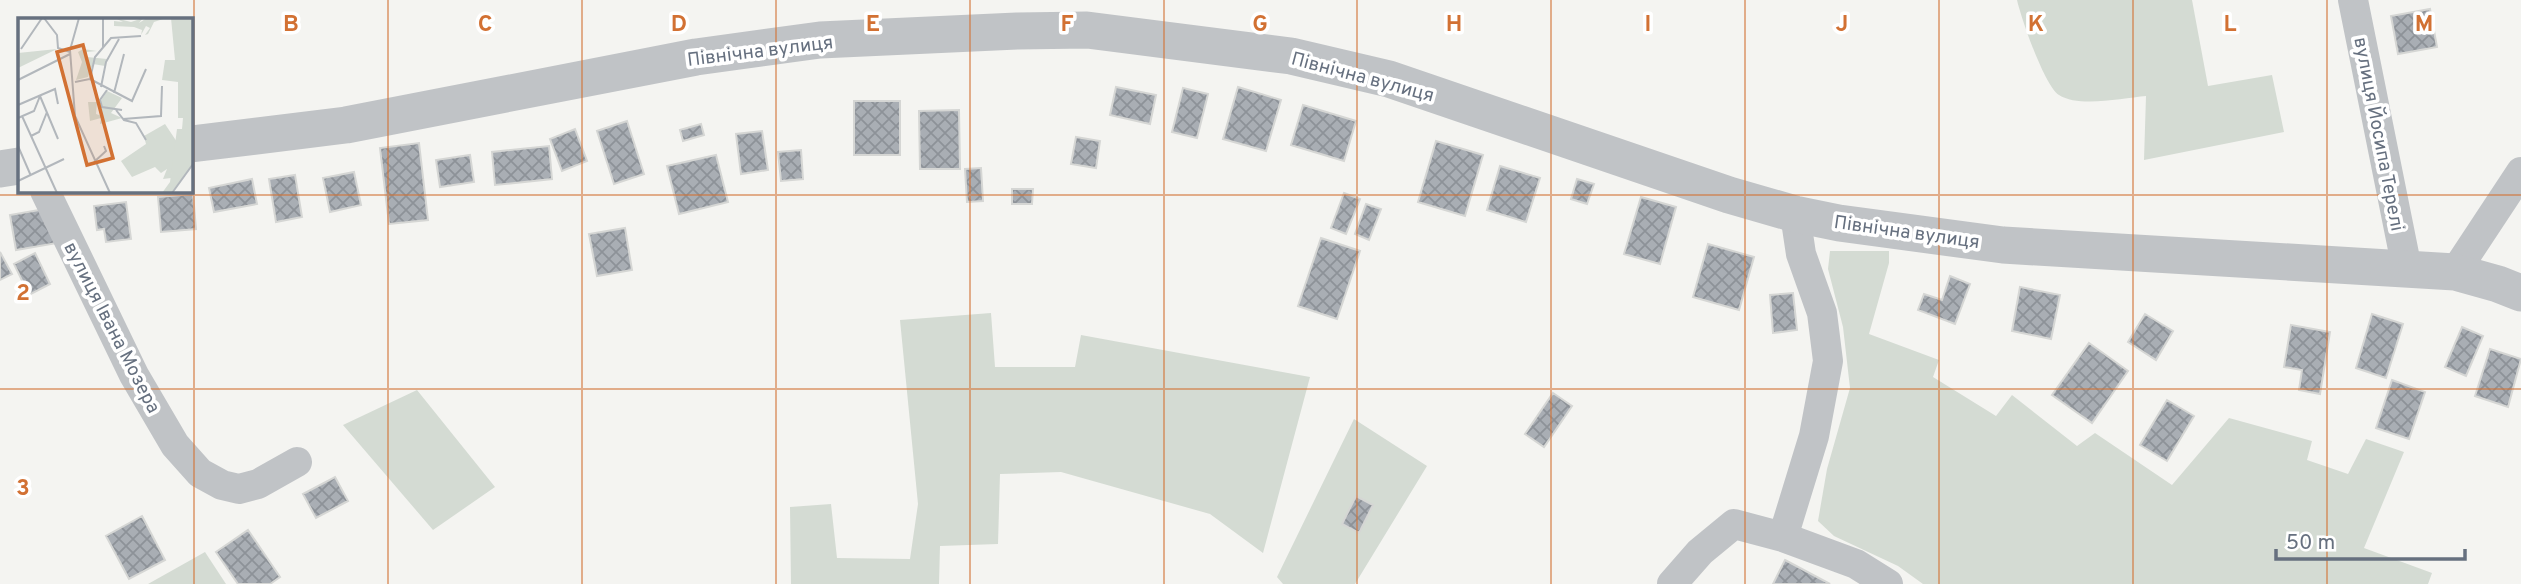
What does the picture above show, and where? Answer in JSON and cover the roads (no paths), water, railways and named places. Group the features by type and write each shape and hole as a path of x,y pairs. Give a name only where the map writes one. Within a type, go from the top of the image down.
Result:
{"street":[{"name":"вулиця Йосипа Терелі","path":"2353,0 2407,269"},
{"name":"Північна вулиця","path":"192,144 346,125 696,57 820,40 1087,30 1291,56 1389,79 1729,195 1795,214 1839,223 2003,245 2455,272 2521,293"},
{"path":"0,169 18,166"},
{"path":"2455,272 2521,172"},
{"name":"вулиця Івана Мозера","path":"45,192 134,375 176,445 200,473 222,485 239,489 258,484 298,462"},
{"path":"1783,537 1814,436 1828,361 1822,313 1801,254 1795,214"},
{"path":"1672,584 1700,552 1734,524 1783,537 1852,574 1888,584"}]}
